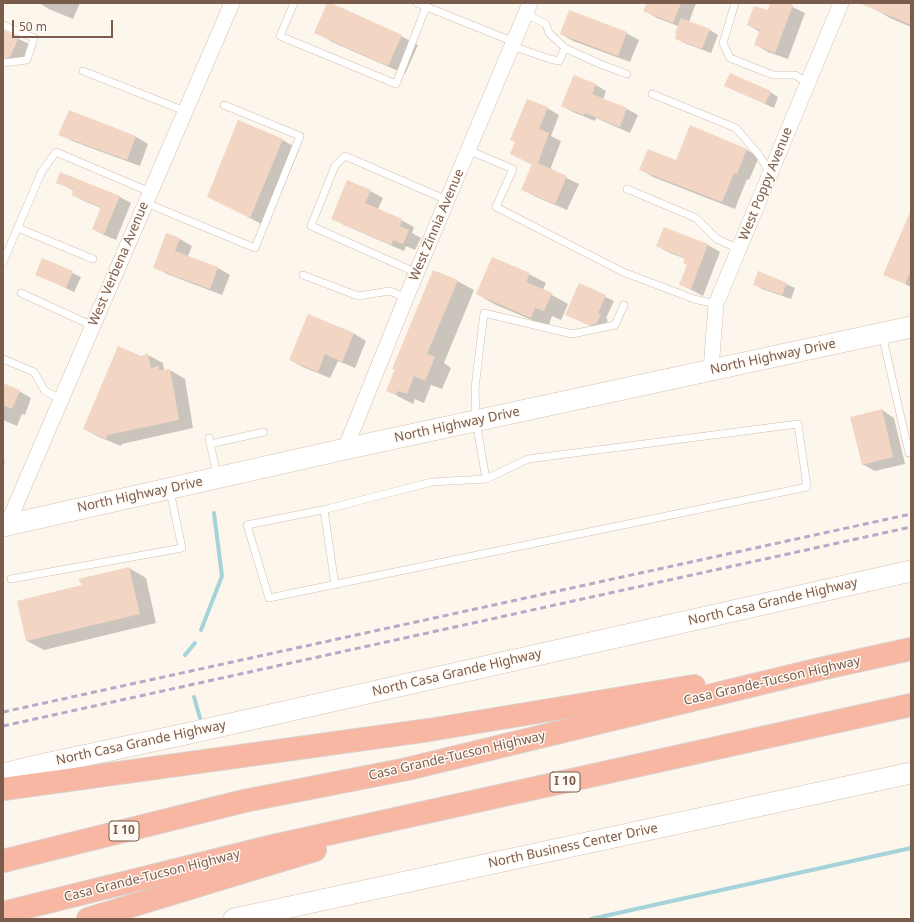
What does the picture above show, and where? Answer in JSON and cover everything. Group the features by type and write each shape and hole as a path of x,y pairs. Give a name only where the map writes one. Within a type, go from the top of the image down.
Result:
{"highway":[{"name":"Casa Grande-Tucson Highway","path":"3,861 244,801 407,768 820,669 911,649"},
{"path":"3,789 405,734 563,709 688,687 820,669"},
{"name":"Casa Grande-Tucson Highway","path":"3,913 219,859 911,705"},
{"path":"88,919 473,802"}],"main road":[{"name":"North Highway Drive","path":"5,525 345,449 911,327"},
{"name":"North Casa Grande Highway","path":"3,774 189,734 911,571"},
{"name":"North Business Center Drive","path":"234,919 911,773"}],"street":[{"name":"West Verbena Avenue","path":"5,525 93,326 232,3"},
{"name":"West Poppy Avenue","path":"711,370 716,304 841,3"},
{"name":"West Zinnia Avenue","path":"345,449 406,298 528,8"}],"lane":[{"path":"294,3 280,36 396,84 426,7"},
{"path":"417,3 550,59 559,61 565,48"},
{"path":"735,3 723,43 730,58 773,74 795,75 808,83"},
{"path":"528,8 546,24 549,33 565,48 600,64 627,74"},
{"path":"3,25 34,38 27,60 3,63"},
{"path":"83,70 185,111"},
{"path":"652,94 736,128 759,156 770,173"},
{"path":"3,262 42,172 56,152 255,248 300,136 224,105"},
{"path":"468,150 513,169 496,208 623,272 694,299 716,304"},
{"path":"417,273 311,226 335,166 345,156 447,200"},
{"path":"627,189 696,218 717,239 739,249"},
{"path":"18,228 93,259"},
{"path":"303,275 358,296 390,291 406,298"},
{"path":"21,293 93,326"},
{"path":"486,479 476,421 475,388 484,313 572,334 615,325 624,305"},
{"path":"882,334 909,453"},
{"path":"3,359 34,372 45,391 61,399"},
{"path":"798,424 807,487 269,598 248,525 324,510 432,482 486,479 528,459 798,424"},
{"path":"218,478 209,441 264,432"},
{"path":"11,579 182,548 169,489"},
{"path":"324,510 335,585"}],"building":[{"path":"327,3 331,3 402,35 388,66 314,33"},
{"path":"647,3 681,3 673,23 643,11"},
{"path":"770,3 787,3 793,5 775,53 754,45 760,30 747,25 754,6 768,10"},
{"path":"859,3 911,3 911,25"},
{"path":"569,10 627,32 618,56 560,34"},
{"path":"681,18 710,29 702,49 675,39 677,34 675,33"},
{"path":"3,30 19,37 10,57 3,58"},
{"path":"730,73 771,91 765,104 724,86"},
{"path":"574,75 596,84 592,94 627,108 620,127 585,113 584,115 561,106"},
{"path":"527,99 548,107 539,129 549,133 538,163 567,176 555,204 521,190 532,164 510,154 515,142 510,140"},
{"path":"69,110 136,136 127,160 58,135"},
{"path":"238,120 283,139 250,218 207,197"},
{"path":"690,125 747,149 737,174 734,173 722,202 639,170 648,149 676,160"},
{"path":"60,172 120,196 104,234 92,229 101,207 71,195 74,190 56,183"},
{"path":"347,180 371,190 365,203 402,219 400,226 409,230 403,244 393,240 391,245 331,219"},
{"path":"911,210 911,270 905,284 883,275"},
{"path":"664,227 708,244 691,289 679,285 687,265 683,263 685,258 656,246"},
{"path":"166,233 180,238 175,251 218,267 210,289 153,268"},
{"path":"492,257 530,273 526,282 552,293 544,311 535,308 531,318 476,294"},
{"path":"42,258 73,271 66,288 35,275"},
{"path":"433,270 458,280 427,354 435,357 425,381 414,376 407,394 398,391 396,395 386,391 395,369 392,369"},
{"path":"758,271 787,283 782,295 753,285"},
{"path":"579,283 606,295 598,313 601,314 596,324 589,325 565,315"},
{"path":"308,314 354,333 342,362 325,354 318,372 289,360"},
{"path":"118,346 141,356 148,353 151,368 159,366 159,370 170,369 179,420 107,435 106,439 83,429"},
{"path":"3,383 20,390 12,409 3,405"},
{"path":"882,409 893,457 862,465 850,417"},
{"path":"129,567 140,614 26,641 17,601 82,585 78,579"}],"waterway":[{"path":"201,630 222,576 214,513"},
{"path":"185,655 195,643"},
{"path":"194,697 200,718"},
{"path":"591,919 911,848"}],"railway":[{"path":"3,712 911,514"},
{"path":"3,726 911,527"}]}
